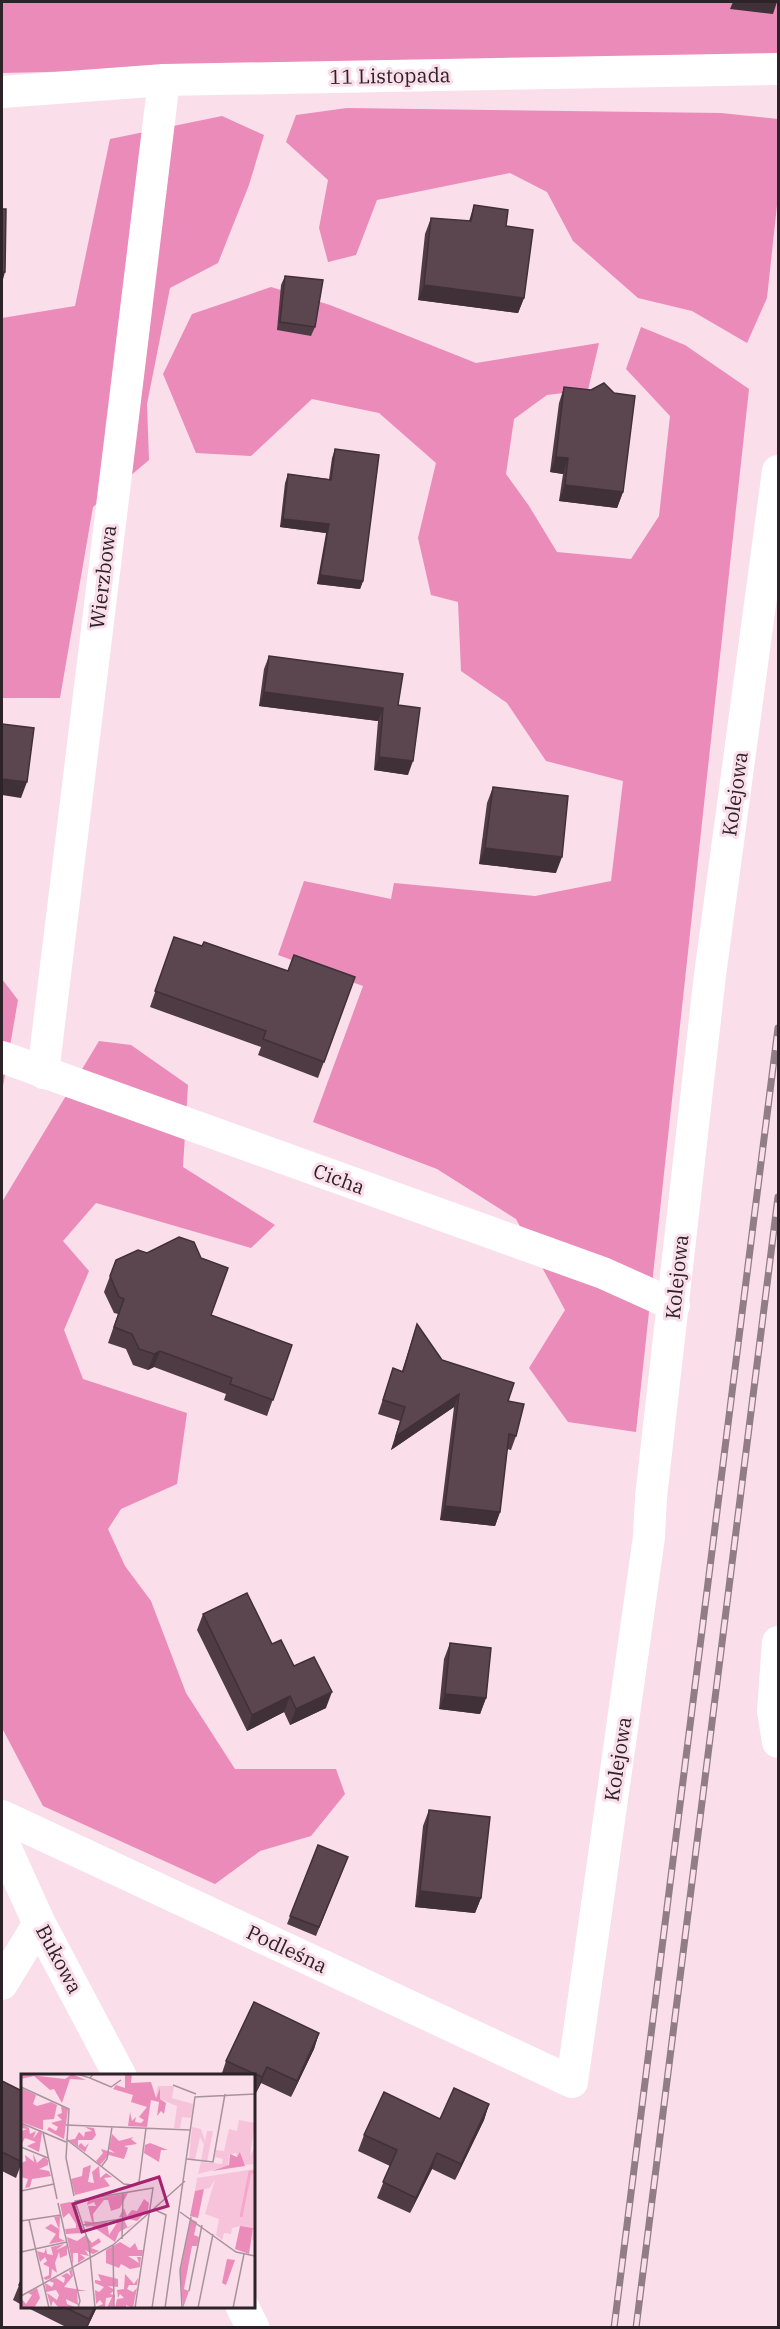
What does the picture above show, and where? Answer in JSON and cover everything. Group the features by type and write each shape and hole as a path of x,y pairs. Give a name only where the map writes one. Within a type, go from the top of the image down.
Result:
{"street":[{"name":"11 Listopada","path":"2,92 164,80 778,69"},
{"name":"Wierzbowa","path":"43,1073 164,80"},
{"name":"Kolejowa","path":"572,2082 641,1604 710,975 778,471"},
{"name":"Cicha","path":"2,1058 603,1273 674,1305"},
{"path":"778,1642 773,1711 778,1742"},
{"name":"Podleśna","path":"2,1816 572,2082"},
{"name":"Bukowa","path":"2,1841 39,1923 119,2074"},
{"path":"2,1984 39,1923"},
{"path":"243,2308 253,2328"}],"shaded area":[{"path":"2,2 778,2 778,55 2,73"},
{"path":"347,108 721,113 778,119 778,196 767,298 747,343 692,311 638,298 573,241 547,192 510,173 377,200 356,255 328,262 319,228 328,180 286,142 296,115"},
{"path":"222,116 264,135 249,185 218,263 170,288 147,404 149,460 93,507 60,698 2,698 2,318 75,306 110,139"},
{"path":"271,287 330,305 476,363 599,343 588,390 547,395 514,419 506,474 557,552 631,559 659,516 670,416 626,369 641,327 685,345 749,389 636,1432 568,1422 529,1368 565,1310 516,1219 437,1169 313,1122 363,986 278,955 304,881 391,899 394,883 535,896 611,881 623,781 546,761 507,703 461,671 458,602 431,595 418,538 436,463 379,413 312,399 251,456 196,453 163,374 192,314"},
{"path":"2,979 18,1000 2,1092"},
{"path":"99,1041 131,1045 188,1085 183,1167 275,1225 251,1248 96,1203 63,1241 89,1271 64,1330 83,1379 187,1413 177,1484 121,1509 108,1529 125,1566 151,1601 186,1693 235,1769 336,1769 345,1794 311,1836 260,1851 215,1884 43,1806 2,1728 2,1202"}],"building":[{"path":"474,205 508,210 506,226 533,230 524,298 424,285 431,218 471,221"},
{"path":"2,209 6,209 5,272 2,272"},
{"path":"285,276 323,280 315,327 280,322"},
{"path":"604,383 614,393 635,396 623,492 565,485 568,458 556,457 564,387 591,390"},
{"path":"335,449 379,455 363,581 320,575 329,524 283,519 288,474 331,480"},
{"path":"269,656 403,674 398,705 420,708 413,761 379,757 383,708 264,692"},
{"path":"2,724 34,728 27,782 2,779"},
{"path":"493,787 568,796 562,857 485,848"},
{"path":"174,937 202,946 204,942 288,971 294,955 355,977 324,1062 263,1039 266,1031 155,991"},
{"path":"179,1237 194,1242 201,1258 228,1268 211,1315 292,1345 273,1400 230,1384 232,1378 160,1351 154,1354 139,1349 132,1334 114,1327 124,1299 119,1297 110,1276 116,1260 138,1250 147,1253"},
{"path":"417,1324 442,1360 514,1383 508,1401 524,1404 516,1436 509,1434 500,1512 445,1506 459,1394 396,1436 405,1407 383,1400 393,1368 403,1372"},
{"path":"247,1593 272,1644 281,1640 294,1666 314,1657 332,1692 296,1709 290,1696 252,1715 203,1614"},
{"path":"450,1643 491,1648 486,1698 445,1694"},
{"path":"429,1810 490,1817 481,1898 420,1891"},
{"path":"318,1845 348,1857 319,1927 290,1916"},
{"path":"254,2002 319,2033 297,2081 267,2067 262,2077 226,2061"},
{"path":"2,2081 21,2090 21,2162 2,2152"},
{"path":"454,2088 489,2104 461,2164 437,2153 416,2198 383,2182 397,2150 364,2135 384,2092 440,2119"},
{"path":"66,2308 94,2308 89,2319"}],"railway":[{"path":"614,2328 778,1028"},
{"path":"636,2328 778,1197"}]}
